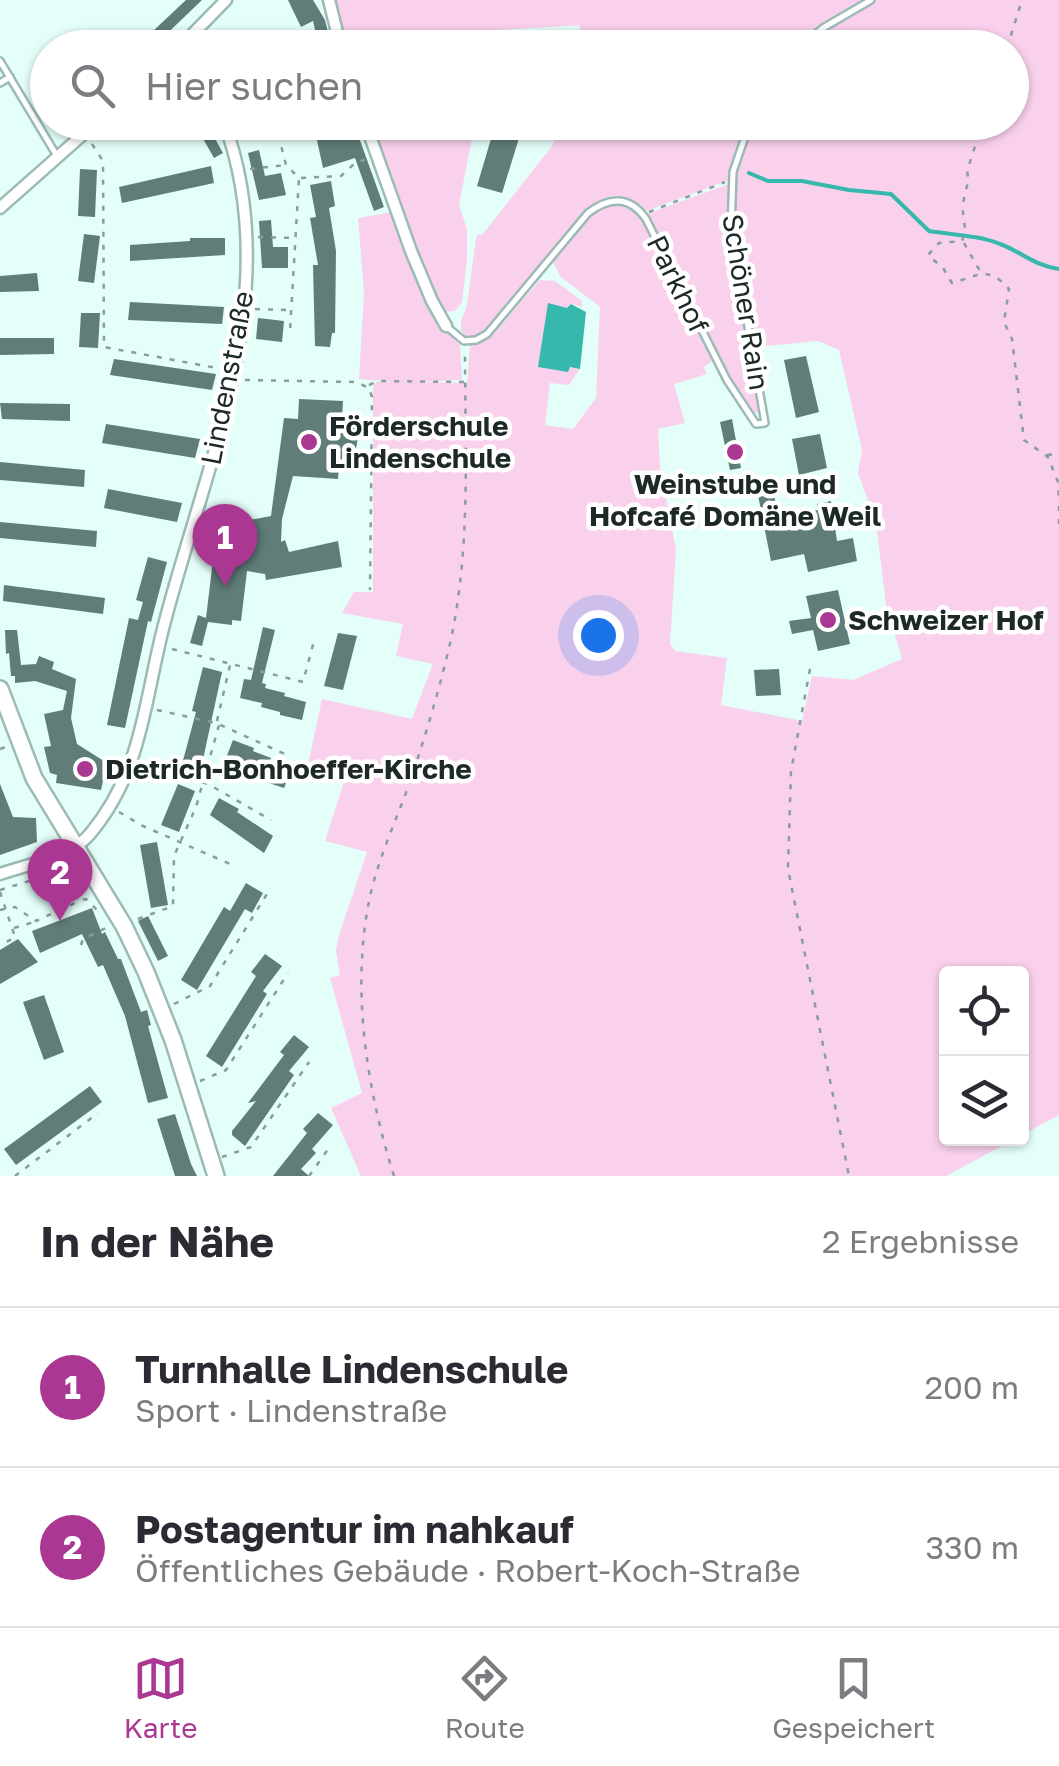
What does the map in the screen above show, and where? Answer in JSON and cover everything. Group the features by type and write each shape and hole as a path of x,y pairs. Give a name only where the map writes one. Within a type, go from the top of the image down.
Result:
{"street":[{"path":"196,30 226,0"},
{"path":"329,0 337,30"},
{"path":"0,208 79,140"},
{"name":"Lindenstraße","path":"79,853 133,762 160,646 234,375 244,308 246,238 238,171 229,140"},
{"path":"372,140 407,241 446,326"},
{"path":"0,690 34,778 122,923 162,1009 214,1168"},
{"path":"0,874 79,853"}],"lane":[{"path":"821,30 871,0"},
{"path":"0,61 30,111"},
{"path":"0,82 10,77"},
{"path":"47,140 58,159"},
{"name":"Schöner Rain","path":"744,140 733,172 730,214 738,283 766,417 764,424"},
{"name":"Parkhof","path":"464,340 482,338 501,321 592,209 617,200 628,202 643,214 726,380 750,419 764,424"},
{"path":"446,326 464,340"}],"path":[{"path":"1013,30 1022,0"},
{"path":"88,140 103,161 104,347 248,381 356,382 368,386"},
{"path":"280,140 286,165 299,178 340,176 355,163"},
{"path":"977,140 963,204 967,228 964,237 980,272"},
{"path":"238,171 286,165"},
{"path":"290,331 299,178"},
{"path":"643,214 720,184"},
{"path":"964,237 939,243 928,255 952,283 980,272 1001,278 1009,288 1004,322 1012,339 1024,440 1047,456 1058,482 1059,526"},
{"path":"246,238 296,238"},
{"path":"244,308 290,310"},
{"path":"394,1176 369,1065 362,994 363,949 374,878 422,745 453,624 465,504 464,340"},
{"path":"368,386 376,381 465,382"},
{"path":"368,386 372,397 370,590"},
{"path":"1047,456 1059,454"},
{"path":"160,646 303,682 314,641"},
{"path":"173,649 175,642"},
{"path":"81,944 83,939 122,923 172,908 174,856 204,782 231,664"},
{"path":"810,669 791,771 788,869 849,1176"},
{"path":"145,708 218,724 287,756"},
{"path":"133,762 204,782 271,820"},
{"path":"110,806 143,826 230,864"},
{"path":"0,946 15,937 2,909 0,891 67,870 79,853"},
{"path":"14,928 78,902 40,878"},
{"path":"162,1009 210,986 266,894"},
{"path":"2,909 15,907 36,921"},
{"path":"188,1086 225,1071 288,973"},
{"path":"214,1168 250,1147 310,1062"},
{"path":"15,1176 98,1113"},
{"path":"309,1176 329,1148"}],"shaded area":[{"path":"333,0 865,0 815,30 580,30 580,25 500,30 341,30"},
{"path":"878,0 1059,0 1059,1115 1029,1131 1029,966 939,966 939,1146 1002,1146 946,1176 361,1176 331,1108 362,1093 330,978 340,975 336,951 339,935 367,852 325,841 345,779 307,769 322,699 412,719 433,664 396,656 403,624 342,613 354,592 373,592 373,386 376,382 394,382 359,379 364,292 358,218 392,212 440,325 460,345 462,380 415,382 467,383 470,345 495,332 540,280 555,281 582,301 582,307 572,304 568,371 569,367 580,369 569,385 550,383 545,425 573,429 596,398 600,307 560,276 553,262 581,223 601,210 623,205 639,215 712,361 704,367 707,374 674,384 685,423 658,429 660,466 676,549 670,644 675,651 727,658 721,705 802,721 812,676 853,680 902,659 886,605 876,522 858,473 862,450 839,350 818,341 748,348 760,411 752,415 700,325 647,214 734,182 748,140 1029,140 1029,30 826,30"},
{"path":"376,140 472,140 459,205 467,229 462,302 455,311 443,312 435,302"},
{"path":"554,140 739,140 729,180 646,211 621,196 598,202 566,233 490,328 482,335 466,337 461,321 467,305 476,238"}],"water":[{"path":"548,303 567,308 571,304 586,312 580,369 570,367 568,372 538,367"}],"building":[{"path":"186,0 202,0 171,30 154,30"},
{"path":"288,0 313,0 328,30 315,30 313,21 301,27"},
{"path":"204,140 216,140 223,153 214,158"},
{"path":"317,140 360,140 384,207 374,211 355,158 323,168"},
{"path":"491,140 518,140 502,193 477,186"},
{"path":"259,150 265,176 281,173 286,195 259,200 248,153"},
{"path":"211,166 214,183 122,203 119,187"},
{"path":"80,169 97,170 95,217 78,216"},
{"path":"331,181 335,206 329,208 336,251 335,333 330,347 315,346 313,265 318,265 310,218 316,217 310,185"},
{"path":"271,220 273,247 288,247 288,268 262,268 259,221"},
{"path":"84,234 100,236 94,283 78,281"},
{"path":"225,238 225,255 130,261 130,245"},
{"path":"37,273 39,291 0,292 0,276"},
{"path":"130,302 224,307 222,324 128,320"},
{"path":"81,313 100,313 98,348 79,347"},
{"path":"258,318 284,321 282,342 256,339"},
{"path":"0,338 54,338 54,354 0,355"},
{"path":"806,356 819,412 796,418 784,360"},
{"path":"114,359 216,374 212,390 110,375"},
{"path":"299,399 343,401 342,419 361,420 353,466 339,466 338,479 293,476 282,519 281,542 285,540 289,552 338,541 342,567 266,580 265,574 247,571 241,621 232,620 232,625 208,622 202,646 190,643 198,615 206,618 215,543 222,544 223,525 271,516 284,418 298,419"},
{"path":"0,403 70,404 70,421 2,419"},
{"path":"732,419 741,468 730,470 720,422"},
{"path":"106,424 200,439 195,458 102,443"},
{"path":"820,434 827,468 799,475 792,439"},
{"path":"0,462 85,470 84,487 0,480"},
{"path":"770,477 779,517 818,510 817,504 831,501 837,541 853,538 857,561 808,572 804,554 771,561 755,480"},
{"path":"108,489 182,503 177,522 104,508"},
{"path":"0,522 97,531 96,547 0,538"},
{"path":"148,557 167,562 151,622 148,621 125,728 107,725 129,618 138,620 143,602 136,600"},
{"path":"4,585 105,598 103,614 3,601"},
{"name":"Schweizer Hof","path":"838,590 850,644 818,651 813,630 792,634 789,621 811,618 806,596"},
{"path":"263,627 275,630 262,683 265,688 306,702 302,720 240,698 244,679 251,680"},
{"path":"5,630 17,630 21,665 36,664 39,656 54,662 52,669 76,679 71,718 77,744 107,763 101,790 56,783 57,775 50,773 44,747 51,746 44,714 63,710 67,691 35,681 15,683 9,653 6,654"},
{"path":"338,633 357,636 343,690 324,686"},
{"path":"203,667 222,672 200,773 181,768"},
{"path":"779,669 781,695 756,696 754,670"},
{"path":"233,740 291,771 284,788 263,781 265,777 226,758"},
{"path":"0,784 13,817 36,818 37,842 0,855"},
{"path":"178,784 195,791 179,832 161,825"},
{"path":"219,798 273,836 264,853 210,815"},
{"path":"157,842 168,905 151,908 140,845"},
{"path":"246,883 263,893 252,913 245,909 197,990 181,980 224,907 230,911"},
{"path":"92,908 102,934 105,932 121,959 141,1012 147,1010 168,1098 148,1103 125,1016 103,965 98,967 82,934 40,953 32,931"},
{"path":"148,916 168,956 158,961 138,921"},
{"path":"18,939 38,962 0,984 0,950"},
{"path":"265,954 282,966 263,991 267,994 222,1067 206,1056 256,976 251,972"},
{"path":"44,995 64,1052 44,1060 23,1002"},
{"path":"294,1035 309,1047 289,1071 294,1075 245,1146 232,1131 256,1101 248,1103"},
{"path":"90,1086 102,1102 16,1165 4,1149"},
{"path":"318,1113 333,1125 301,1169 309,1176 273,1176 307,1133 303,1129"},
{"path":"175,1114 197,1176 175,1176 157,1119"}],"waterway":[{"path":"749,173 768,181 802,181 891,194 929,231 991,241 1059,269"}],"place":[{"name":"Förderschule Lindenschule","path":"309,442"},
{"name":"Weinstube und Hofcafé Domäne Weil","path":"735,452"},
{"name":"Turnhalle Lindenschule","path":"225,586"},
{"name":"Schweizer Hof","path":"828,620"},
{"name":"Dietrich-Bonhoeffer-Kirche","path":"85,769"},
{"name":"Postagentur im nahkauf","path":"60,921"}]}
